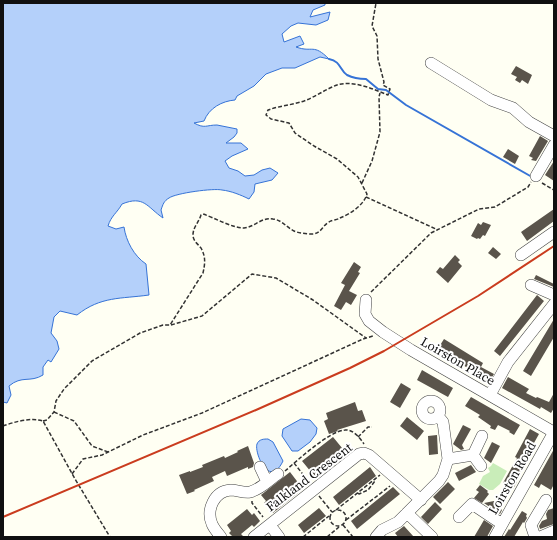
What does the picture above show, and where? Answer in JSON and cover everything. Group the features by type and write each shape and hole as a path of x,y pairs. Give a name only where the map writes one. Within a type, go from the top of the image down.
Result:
{"street":[{"path":"432,63 491,100 513,108 529,122 554,136"},
{"path":"536,176 554,145"},
{"path":"520,255 554,232"},
{"path":"531,285 554,295"},
{"name":"Loirston Place","path":"366,300 365,314 369,321 384,333 550,430 554,434"},
{"path":"490,395 514,354 554,304"},
{"path":"376,537 382,530 398,522 439,482 443,475 448,459 443,422 438,416"},
{"name":"Loirston Road","path":"495,537 554,434"},
{"path":"473,455 482,436"},
{"name":"Falkland Crescent","path":"254,537 355,457 364,453 369,455 393,474 421,500"},
{"path":"448,459 473,455"},
{"path":"473,455 481,466"},
{"path":"260,467 267,482"},
{"path":"221,537 210,518 210,511 214,499 225,491 232,490 250,492 260,488 278,474"},
{"path":"535,537 531,525 546,500"},
{"path":"459,517 472,504 502,524"},
{"path":"407,513 432,537"},
{"name":"Falkland Crescent","path":"270,525 279,537"},
{"path":"540,537 554,531"}],"path":[{"path":"170,325 203,273 205,258 194,240 193,235 196,223 200,220 201,215 203,214 244,228 263,219 272,219 284,223 294,231 313,234 320,232 329,222 340,219 357,208 366,197 367,194 358,177 345,165 295,133 290,123 271,119 266,115 266,112 272,108 303,101 337,85 344,84 358,85 388,95 390,89 383,85 384,82 378,59 377,36 372,26 376,3"},
{"path":"362,184 372,161 380,132 380,93"},
{"path":"366,300 368,296 431,233 479,209 495,207 528,187 536,176 541,182 554,190"},
{"path":"366,197 438,230"},
{"path":"3,426 13,423 47,420 54,412 56,401 64,389 92,361 140,333 163,325 170,325 202,316 252,274 276,278 313,300 366,338"},
{"path":"72,474 82,459 102,455 143,435 202,413 366,338 384,333"},
{"path":"54,412 74,421 92,446 108,452"},
{"path":"43,421 72,474 110,537"},
{"path":"358,437 368,427 372,427"},
{"path":"278,474 282,473 330,436 346,430 354,432 358,437 365,447 364,453"},
{"path":"303,537 332,512 384,472"},
{"path":"358,493 359,494 368,490 375,479"},
{"path":"327,537 343,525 346,520 395,482"},
{"path":"250,492 252,504 270,525"},
{"path":"336,510 344,512 346,520"},
{"path":"329,516 332,524 339,527"},
{"path":"343,525 353,537"}],"green space":[{"path":"493,463 507,471 500,484 493,490 489,490 479,484 483,476 490,472 488,468"}],"water":[{"path":"3,3 325,3 325,5 313,10 310,17 330,12 328,20 316,25 298,23 291,26 282,34 284,42 300,36 304,44 296,47 319,51 329,59 320,57 295,68 282,68 266,74 254,86 237,96 235,100 216,106 209,112 204,121 194,123 203,126 217,125 237,129 237,133 234,137 226,143 241,143 248,149 225,161 229,168 238,171 245,176 254,175 262,170 270,168 278,173 272,180 255,184 254,192 249,199 232,192 218,190 195,191 173,196 167,199 163,204 161,210 163,218 149,206 140,202 135,201 122,204 108,226 116,229 124,227 131,248 146,264 149,295 103,301 94,304 77,315 60,311 54,317 51,333 57,341 59,349 51,362 48,360 43,367 43,375 34,379 18,381 9,386 11,395 7,403 3,402"},
{"path":"301,419 310,420 317,428 316,434 310,442 298,451 292,451 282,436 283,429"},
{"path":"268,439 273,442 283,461 278,469 273,472 268,470 260,461 257,448 257,444 260,440"}],"building":[{"path":"516,66 532,75 528,84 522,80 520,83 515,80 517,77 511,74"},
{"path":"540,136 548,141 536,161 531,160 533,158 529,156"},
{"path":"508,149 519,156 515,164 503,157"},
{"path":"554,161 554,181 545,175"},
{"path":"554,209 554,221 527,241 521,232"},
{"path":"483,222 491,225 485,236 483,235 480,239 477,239 471,236 478,223 481,225"},
{"path":"493,247 501,254 496,259 488,253"},
{"path":"455,255 460,260 458,262 462,266 448,283 436,272 440,267 443,269"},
{"path":"354,262 361,267 358,272 360,273 349,291 357,295 351,305 346,302 341,310 334,306 345,285 341,283"},
{"path":"536,275 554,284 554,287 534,279"},
{"path":"537,295 544,301 500,356 494,351"},
{"path":"554,319 554,337 531,376 523,371"},
{"path":"444,339 483,363 481,367 494,374 490,381 437,350"},
{"path":"422,370 453,388 448,397 417,380"},
{"path":"508,377 529,389 526,393 536,398 537,397 549,402 554,393 554,408 551,413 541,407 540,409 502,388"},
{"path":"401,383 411,389 400,408 390,402"},
{"path":"471,397 520,425 514,435 509,432 510,431 498,425 495,430 490,428 491,426 478,417 480,415 465,406"},
{"path":"355,402 358,411 362,410 366,421 329,434 324,421 328,419 326,413"},
{"path":"407,417 424,431 417,440 400,426"},
{"path":"463,425 471,429 462,445 464,449 461,450 453,444"},
{"path":"530,429 539,434 520,468 522,469 515,480 517,482 513,489 503,483 517,458 515,457"},
{"path":"437,435 438,454 429,455 428,436"},
{"path":"333,437 347,454 340,459 339,458 316,478 302,461"},
{"path":"492,442 500,446 491,463 484,458"},
{"path":"248,446 254,463 253,467 248,469 248,467 227,476 225,471 212,477 214,481 187,494 179,475 203,467 202,465 224,456 225,458"},
{"path":"554,449 554,484 551,490 541,484 539,488 534,485"},
{"path":"471,465 476,472 459,481 455,473"},
{"path":"370,467 376,476 339,505 333,497"},
{"path":"290,472 303,489 273,513 264,503 266,501 261,495"},
{"path":"448,482 455,489 440,504 433,497"},
{"path":"480,485 488,491 487,492 489,494 482,503 474,498 479,492 476,490"},
{"path":"393,487 400,494 357,529 351,521"},
{"path":"494,501 502,510 500,514 484,503"},
{"path":"435,502 442,509 428,524 421,517"},
{"path":"319,508 326,516 304,533 298,525"},
{"path":"554,508 554,524 540,529 539,526 542,521 547,519 546,514 548,510"},
{"path":"247,509 252,515 254,513 260,521 254,527 252,525 241,534 244,537 233,537 229,533 231,531 227,525"},
{"path":"522,511 527,514 527,518 524,523 523,522 514,537 504,537 509,529 510,530"},
{"path":"484,520 493,526 487,537 474,537"},
{"path":"404,526 414,537 398,537 395,533"}],"waterway":[{"path":"329,59 336,62 347,75 366,79 378,89 386,90 406,105 532,177"}],"railway":[{"path":"3,517 256,410 350,368 384,351 478,296 554,246"}]}
